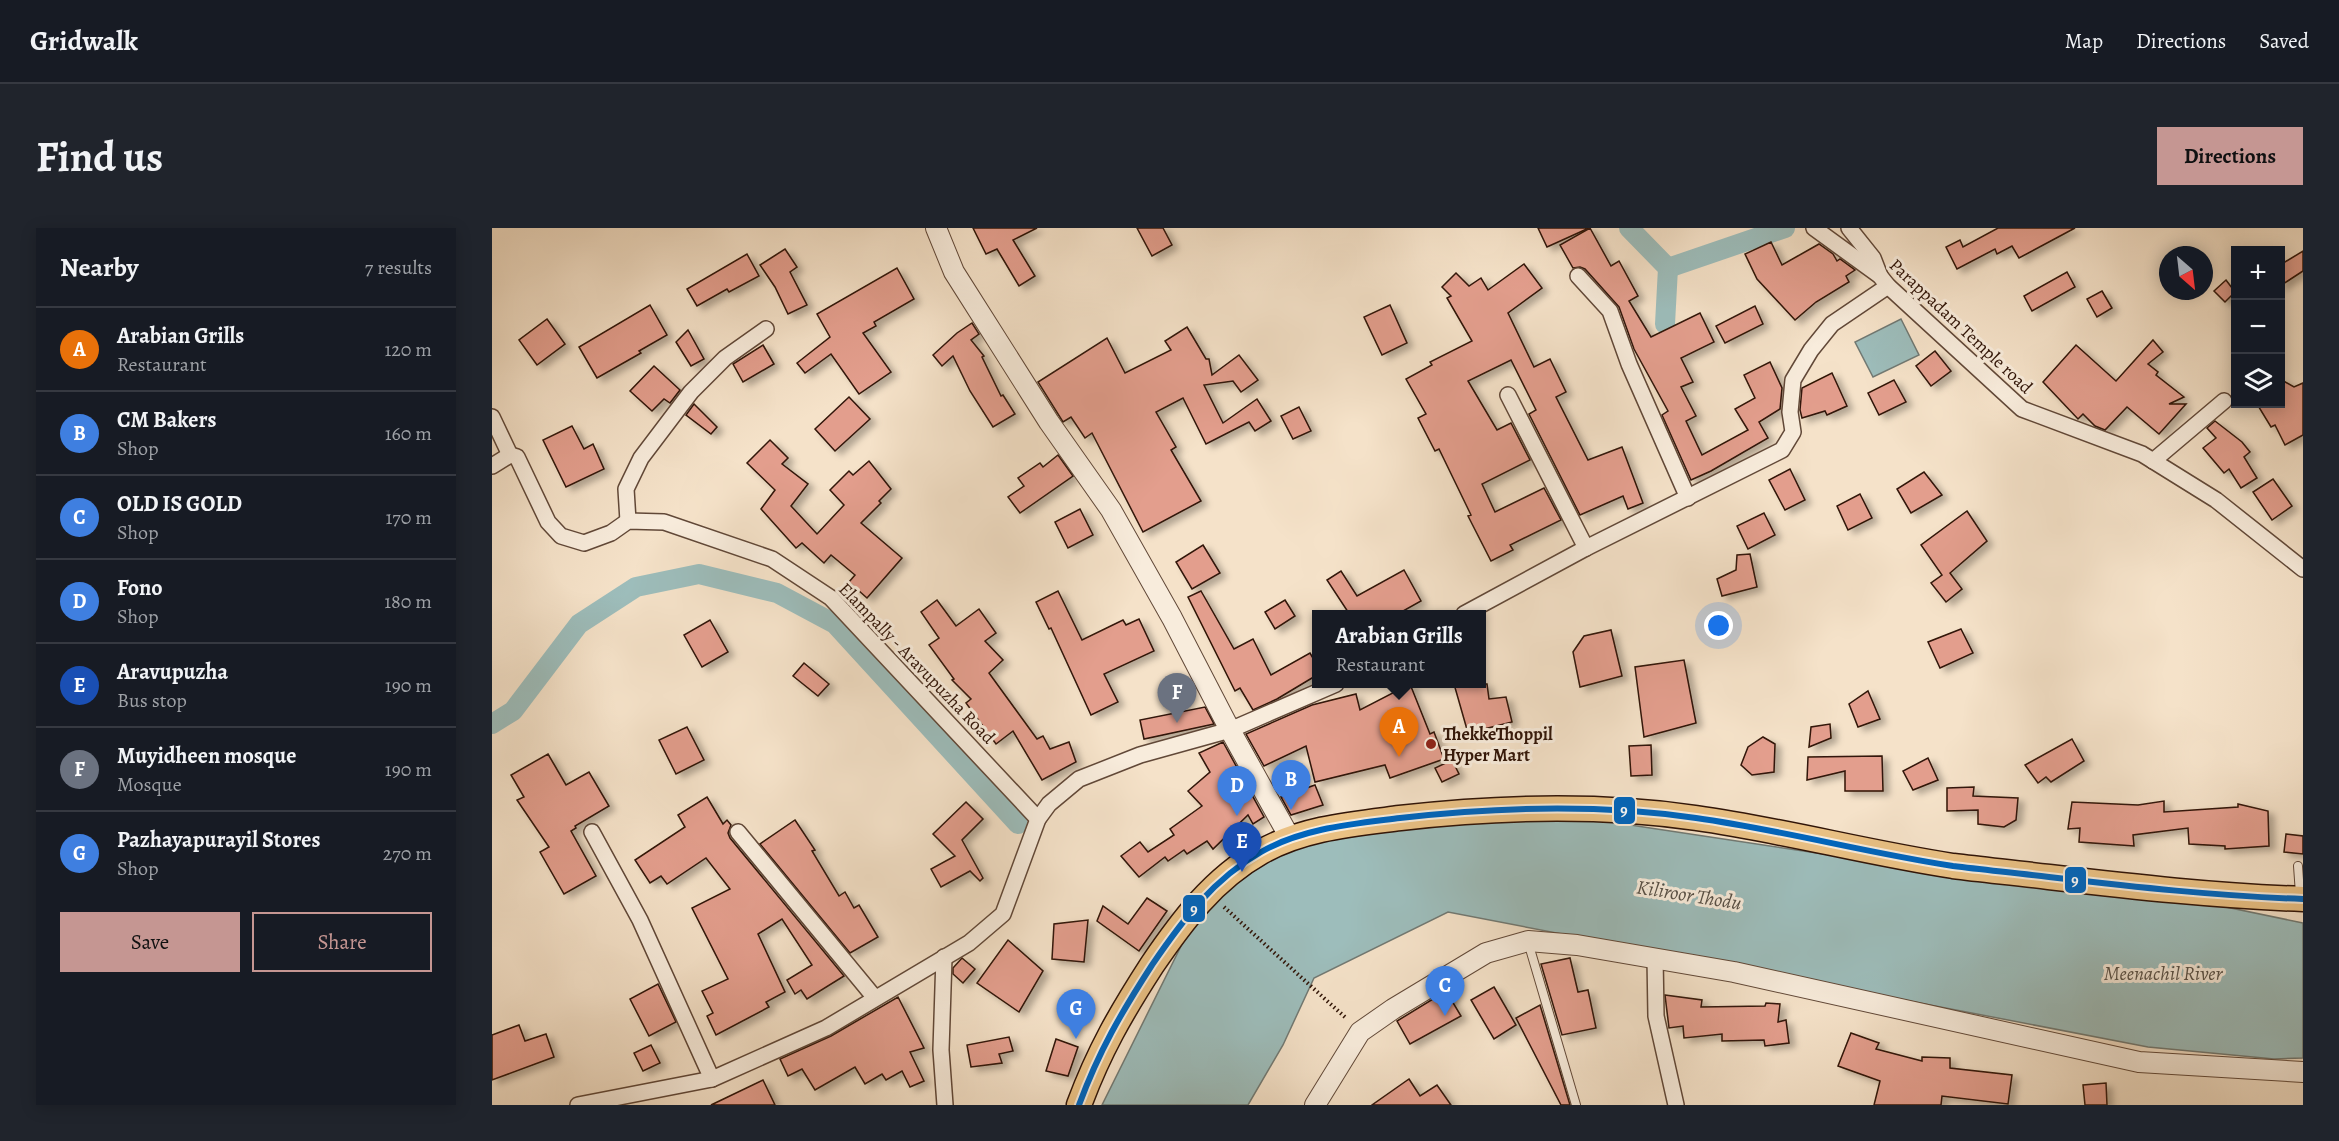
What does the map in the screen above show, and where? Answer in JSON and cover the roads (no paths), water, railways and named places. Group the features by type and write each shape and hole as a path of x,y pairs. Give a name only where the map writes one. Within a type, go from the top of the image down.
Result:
{"main road":[{"path":"1079,1105 1094,1063 1110,1032 1182,921 1204,896 1234,870 1261,852 1290,838 1347,825 1449,813 1529,809 1636,812 1731,823 1882,854 1957,866 2219,896 2302,899"}],"street":[{"path":"936,228 954,272 1049,422 1111,510 1172,618 1230,730 1290,838"},
{"name":"Parappadam Temple road","path":"1814,228 1884,281 2022,409 2142,454 2217,500 2303,569"},
{"path":"1473,610 1586,548 1782,450 1793,432 1790,412 1793,380 1811,350 1832,324 1884,281 1873,258 1849,228"},
{"path":"1578,276 1610,311 1629,364 1688,498"},
{"path":"492,417 510,454 518,457 548,522 561,536 584,543 611,533 628,521 626,489 641,458 690,392 726,358 766,329"},
{"path":"1508,395 1586,548"},
{"path":"2153,461 2224,401"},
{"path":"492,466 510,454"},
{"name":"Elampally - Aravupuzha Road","path":"628,521 664,522 772,559 831,598 1038,819"},
{"path":"578,1105 712,1079 826,1028 969,943 1003,914 1038,819 1049,804 1079,779 1140,755 1230,730 1327,688"},
{"path":"592,832 640,920 712,1079"},
{"path":"738,832 875,998"},
{"path":"1315,1105 1360,1032 1393,1009 1486,953 1528,941 1577,945 1734,972 2139,1062 2303,1072"},
{"path":"944,957 941,1050 945,1105"},
{"path":"1655,957 1656,1016 1676,1105"}],"lane":[{"path":"2298,866 2302,899"},
{"path":"1528,941 1575,1105"}],"water":[{"path":"1901,319 1919,355 1873,377 1855,342"},
{"name":"Meenachil River","path":"1474,820 1597,820 1897,865 2197,901 2303,923 2303,1058 2274,1059 2148,1047 1448,912 1314,978 1283,1045 1248,1105 1102,1105 1199,910 1268,852 1340,835"}],"waterway":[{"path":"1629,228 1668,268 1665,324"},
{"path":"1668,268 1785,228"},
{"path":"492,724 513,711 579,624 636,587 699,574 777,593 835,624 1018,824"}],"place":[{"name":"Muyidheen mosque","path":"1177,723"},
{"name":"ThekkeThoppil Hyper Mart","path":"1431,744"},
{"name":"Arabian Grills","path":"1399,757"},
{"name":"CM Bakers","path":"1291,810"},
{"name":"Fono","path":"1237,816"},
{"name":"Aravupuzha","path":"1242,872"},
{"name":"OLD IS GOLD","path":"1445,1016"},
{"name":"Pazhayapurayil Stores","path":"1076,1039"}],"water label":[{"name":"Kiliroor Thodu","path":"1689,895"}]}
